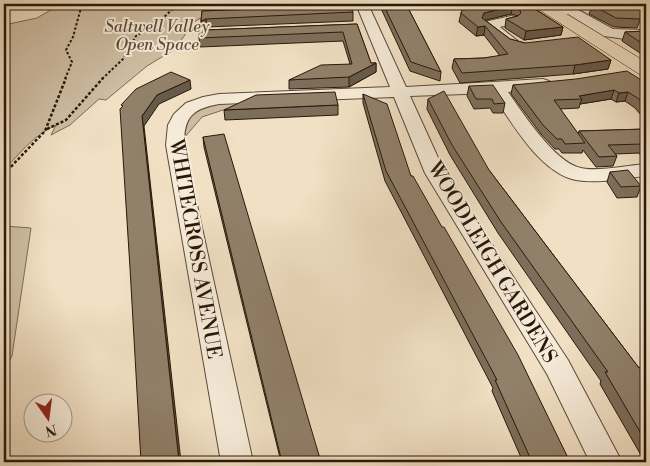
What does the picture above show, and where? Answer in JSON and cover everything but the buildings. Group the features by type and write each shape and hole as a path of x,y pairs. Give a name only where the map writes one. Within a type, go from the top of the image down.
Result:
{"highway":[{"path":"546,7 646,70"}],"street":[{"name":"WOODLEIGH GARDENS","path":"362,4 362,26 401,91 435,173 558,368 606,462"},
{"path":"546,7 570,7 609,33 625,35 646,34"},
{"path":"512,20 488,25 514,43 523,46"},
{"path":"576,40 594,37"},
{"path":"618,74 646,70"},
{"name":"WHITECROSS AVENUE","path":"237,462 175,145 176,122 190,108 205,101 219,99 497,88 564,82"},
{"path":"497,88 520,123 548,157 578,174 646,170"}],"path":[{"path":"46,130 72,62 66,50 73,37 82,4"},
{"path":"4,174 46,130 66,120 90,91 123,59 136,36 162,19 178,4"}],"green space":[{"name":"Saltwell Valley Open Space","path":"61,4 276,4 276,6 218,8 194,22 175,49 147,66 106,100 99,99 70,125 51,135 56,125 48,129 28,145 4,170 4,25 37,18"},
{"path":"253,100 202,117 184,138 185,122 195,110 215,104"},
{"path":"4,226 31,228 12,356 4,370"}]}
